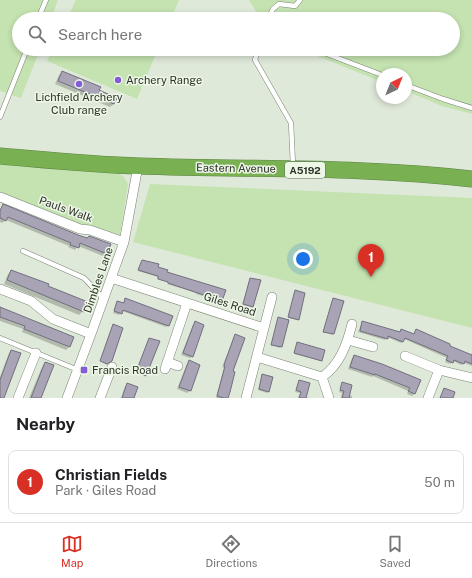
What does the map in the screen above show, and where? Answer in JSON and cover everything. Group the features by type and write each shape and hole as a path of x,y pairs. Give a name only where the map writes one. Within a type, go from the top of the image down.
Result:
{"highway":[{"name":"Eastern Avenue","path":"0,156 138,166 294,169 426,174 472,179"}],"street":[{"name":"Dimbles Lane","path":"67,398 124,242 138,166"},
{"name":"Pauls Walk","path":"0,197 80,229 90,230 124,242"},
{"name":"Giles Road","path":"111,278 264,328"},
{"path":"0,289 31,301 53,319 91,334"},
{"name":"Giles Road","path":"247,398 272,297"},
{"name":"Giles Road","path":"178,366 166,366 187,303"},
{"path":"322,377 336,364 344,350 352,324"},
{"path":"348,340 373,347"},
{"path":"415,361 418,352"},
{"path":"18,398 36,353"},
{"path":"405,356 454,375 472,378"},
{"path":"257,357 322,377"},
{"path":"100,398 111,382 112,367"},
{"path":"428,398 439,370"},
{"path":"322,377 329,398"}],"lane":[{"path":"41,12 46,0"},
{"path":"272,12 279,4 295,6 300,0"},
{"path":"0,118 24,56"},
{"path":"256,56 255,60 291,123 294,169"},
{"path":"332,56 376,74"},
{"path":"412,87 472,108"},
{"path":"23,251 84,278 104,299"},
{"path":"0,338 78,370"}],"green space":[{"path":"0,0 58,0 54,12 12,12 12,56 37,56 21,98 0,91"},
{"path":"76,0 179,0 174,12 70,12"},
{"path":"249,0 472,0 472,114 442,106 412,94 412,68 376,68 376,80 317,56 460,56 460,12 256,12"},
{"name":"Archery Range","path":"50,56 155,56 137,99 47,61"},
{"path":"0,164 78,168 118,173 124,177 128,184 120,235 91,226 80,226 0,194"},
{"path":"150,184 472,198 472,328 133,242"}],"building":[{"name":"Lichfield Archery Club range","path":"62,71 101,87 99,90 117,98 114,104 58,81"},
{"path":"3,204 78,235 87,238 89,236 111,244 107,254 80,243 79,248 70,245 71,243 8,217 6,221 0,218 0,211"},
{"path":"142,260 159,264 158,267 168,270 167,272 226,290 222,301 168,283 158,279 158,276 138,270"},
{"path":"11,270 49,284 48,286 88,302 84,312 7,280"},
{"path":"250,278 261,280 253,307 243,304"},
{"path":"295,290 305,293 299,320 288,317"},
{"path":"125,298 173,316 169,326 123,310 122,314 114,311 117,301 124,303"},
{"path":"333,298 344,301 334,334 323,332"},
{"path":"0,307 74,337 70,347 24,329 25,326 0,317"},
{"path":"278,317 289,320 282,347 271,345"},
{"path":"195,321 204,325 193,357 183,353"},
{"path":"362,321 400,332 401,329 414,334 416,329 472,355 472,364 465,361 464,364 454,360 453,363 446,360 448,356 405,338 403,342 388,336 388,339 360,331"},
{"path":"113,324 123,328 112,361 107,364 100,361"},
{"path":"235,334 245,338 233,371 235,372 228,398 224,398 217,396 224,365"},
{"path":"149,338 160,341 146,376 136,372"},
{"path":"297,342 325,350 322,361 294,353"},
{"path":"11,350 21,353 4,398 0,398 0,380"},
{"path":"354,355 382,364 421,380 415,394 408,391 410,388 375,374 350,367"},
{"path":"189,360 200,365 191,391 179,387"},
{"path":"45,362 54,365 41,398 31,398"},
{"path":"262,374 273,377 269,392 259,389"},
{"path":"299,380 310,383 306,398 299,398 301,392 296,390"},
{"path":"342,382 352,385 349,398 342,398 344,391 340,390"},
{"path":"127,383 138,387 134,398 122,398"},
{"path":"444,388 455,392 453,398 440,398"}],"place":[{"name":"Archery Range","path":"118,80"},
{"name":"Lichfield Archery Club range","path":"79,84"},
{"name":"Christian Fields","path":"371,277"},
{"name":"Francis Road","path":"84,370"}]}
